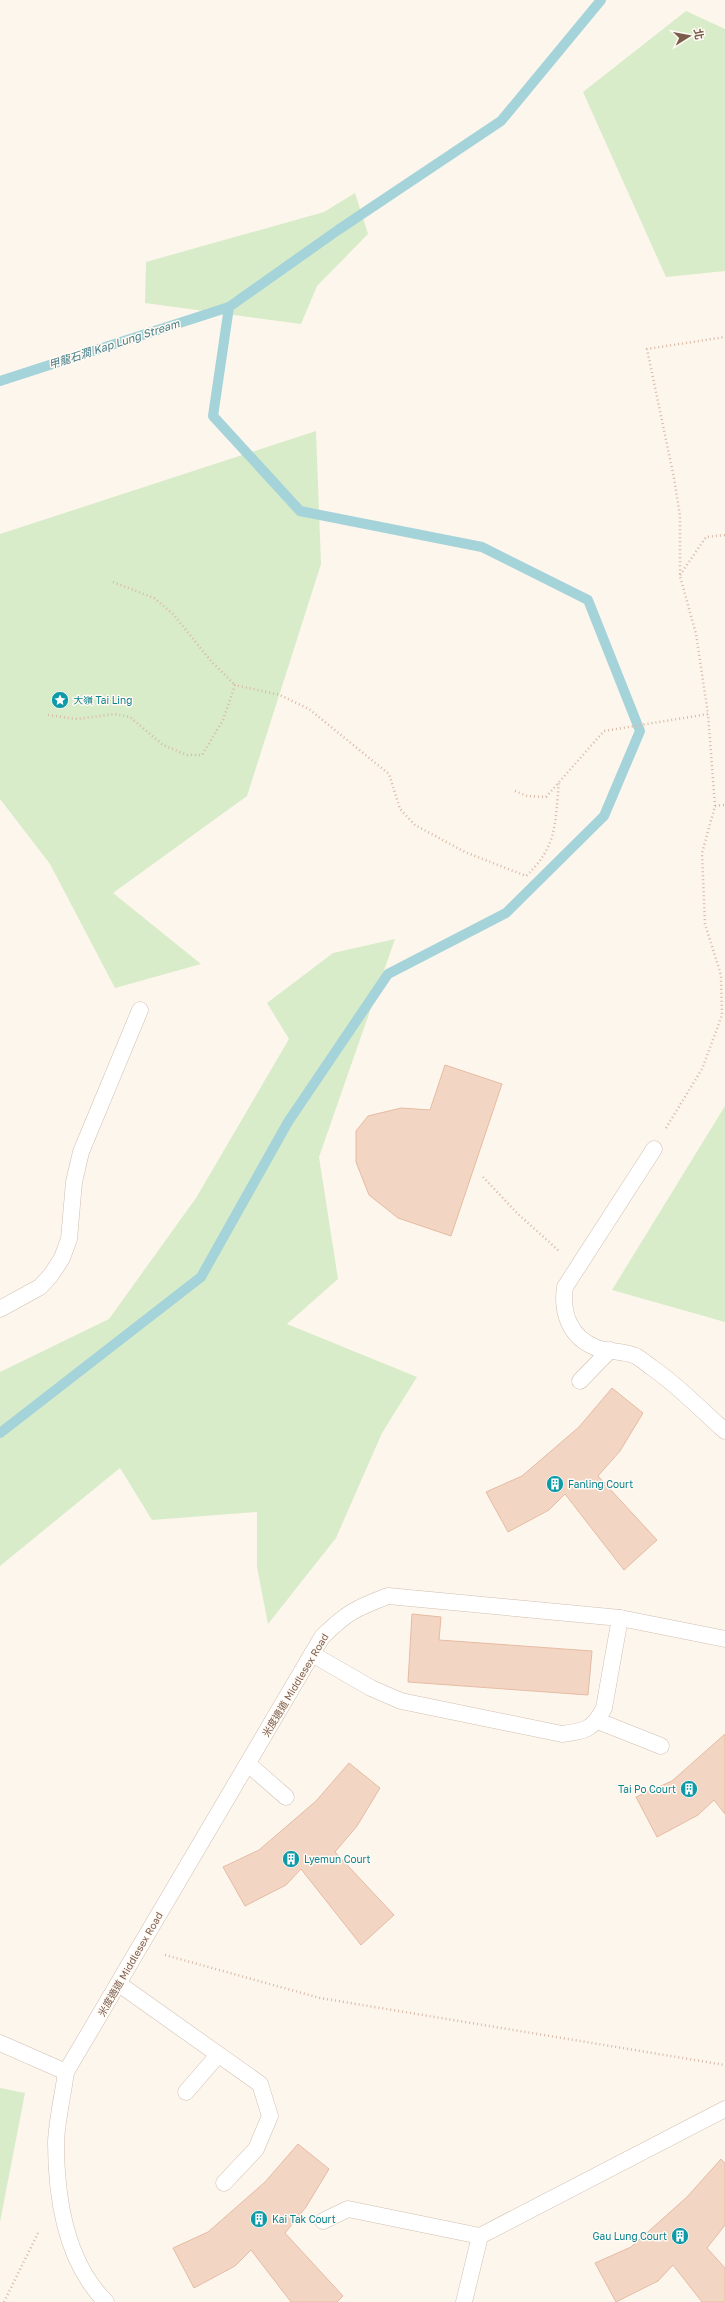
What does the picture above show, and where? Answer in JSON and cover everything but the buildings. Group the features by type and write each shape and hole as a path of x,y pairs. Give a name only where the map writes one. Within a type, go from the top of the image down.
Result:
{"lane":[{"path":"0,1309 40,1287 52,1275 62,1258 69,1239 74,1182 81,1152 140,1010"},
{"path":"654,1149 565,1287 563,1298 564,1314 575,1333 597,1348 636,1356 654,1368 725,1431"},
{"path":"580,1381 610,1350"},
{"name":"米度適道 Middlesex Road","path":"66,2072 322,1637 344,1615 365,1604 388,1596 620,1618 725,1639"},
{"path":"312,1654 371,1688 401,1701 562,1734 588,1729 598,1721 604,1708 620,1618"},
{"path":"598,1721 661,1746"},
{"path":"248,1764 286,1797"},
{"path":"119,1984 260,2084 270,2116 256,2149 224,2183"},
{"path":"0,2043 66,2072 56,2141 58,2190 65,2227 75,2255 88,2281 106,2302"},
{"path":"186,2092 218,2055"},
{"path":"323,2221 348,2209 480,2236 725,2109"},
{"path":"464,2302 480,2236"}],"path":[{"path":"654,1149 702,1069 722,1015 721,975 705,924 702,853 715,806 708,714 696,634 680,576 680,516 674,478 647,349 725,337"},
{"path":"680,576 706,537 725,535"},
{"path":"113,582 154,598 173,614 211,661 235,686 280,695 309,709 389,774 400,810 415,825 465,852 526,876 538,865 554,836 559,782"},
{"path":"48,715 77,719 115,714 130,717 163,745 187,755 202,755 223,720 235,686"},
{"path":"515,791 527,796 546,796 604,730 708,714"},
{"path":"715,806 725,805"},
{"path":"483,1176 549,1243 579,1265"},
{"path":"139,1948 320,1998 725,2064"},
{"path":"4,2302 38,2236 39,2228"}],"green space":[{"path":"686,11 725,29 725,271 666,277 583,92"},
{"path":"355,193 368,234 317,286 301,324 145,303 146,262 324,212"},
{"path":"316,431 321,564 247,796 113,893 201,964 115,988 50,864 0,799 0,534"},
{"path":"395,939 319,1157 338,1279 287,1324 417,1377 382,1433 336,1538 268,1624 257,1567 257,1512 152,1520 120,1468 0,1566 0,1372 109,1319 196,1198 289,1039 267,1003 333,953"},
{"path":"725,1106 725,1322 612,1290"},
{"path":"0,2088 25,2093 0,2222"}],"waterway":[{"path":"0,1433 201,1277 288,1122 388,974 506,913 604,816 640,731 588,600 482,547 300,511 213,416 229,307 338,230 501,121 601,0"},
{"name":"甲龍石澗 Kap Lung Stream","path":"0,381 229,307"}],"place":[{"name":"大嶺 Tai Ling","path":"60,700"},
{"name":"Fanling Court","path":"555,1484"},
{"name":"Tai Po Court","path":"689,1789"},
{"name":"Lyemun Court","path":"291,1859"},
{"name":"Kai Tak Court","path":"259,2219"},
{"name":"Gau Lung Court","path":"680,2236"}]}
